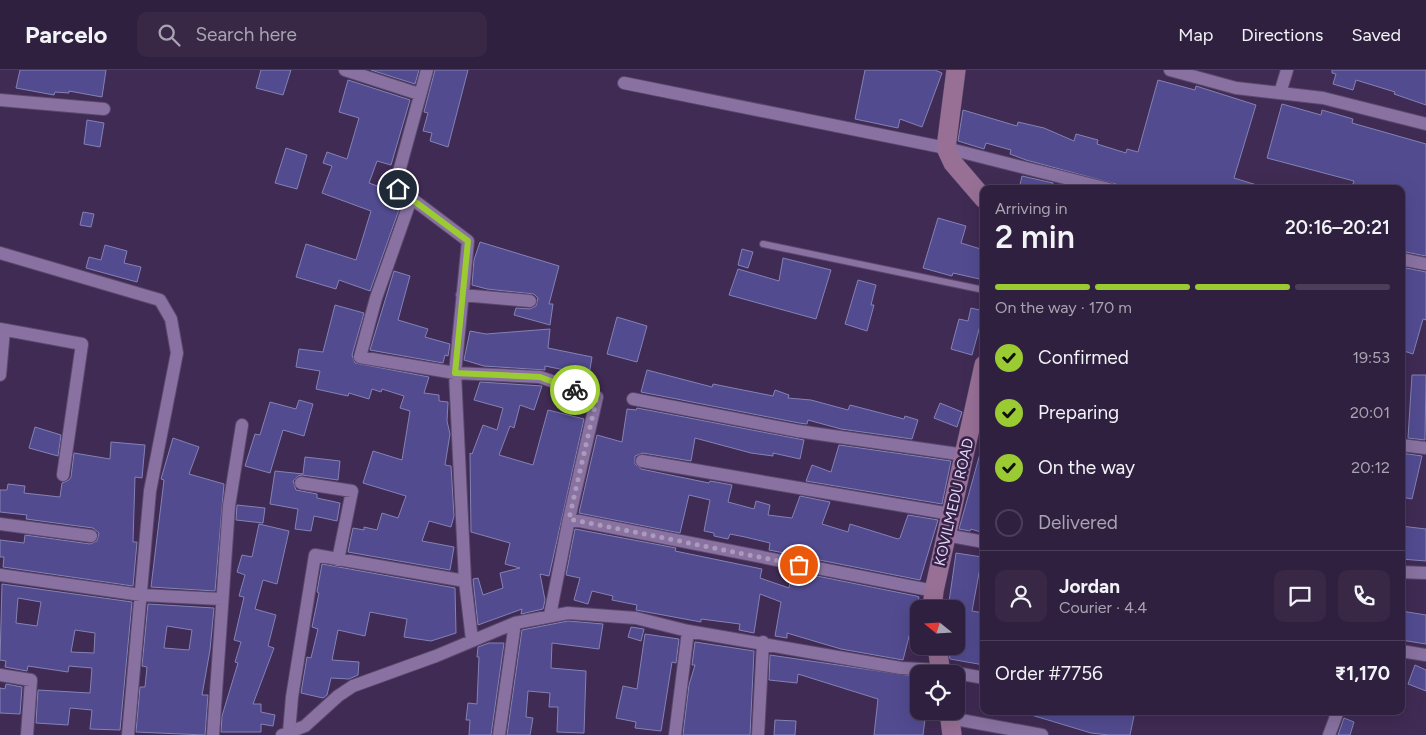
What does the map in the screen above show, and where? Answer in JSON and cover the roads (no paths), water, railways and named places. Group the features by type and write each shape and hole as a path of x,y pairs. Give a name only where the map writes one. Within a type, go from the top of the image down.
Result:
{"street":[{"path":"345,70 419,94"},
{"path":"427,70 396,179 398,189 468,241 455,373 465,581 472,640"},
{"path":"956,70 946,148 954,163 980,194"},
{"path":"1170,70 1236,88 1323,98 1426,124"},
{"path":"1280,93 1286,70"},
{"path":"624,83 946,148 1092,185"},
{"path":"0,100 104,109"},
{"path":"411,199 376,298 360,357 455,373 540,377 597,397 569,519 550,615"},
{"path":"0,253 160,300 171,319 177,353 150,491 128,735"},
{"path":"1405,260 1426,264"},
{"path":"462,295 530,301"},
{"path":"0,375 2,329 82,344 63,475"},
{"name":"KOVILMEDU ROAD","path":"933,600 950,514 980,388"},
{"path":"633,399 798,431 965,455"},
{"path":"213,735 229,506 242,424"},
{"path":"1405,445 1426,448"},
{"path":"642,461 950,514"},
{"path":"301,483 352,491 338,560"},
{"path":"569,519 933,600"},
{"path":"0,524 91,536"},
{"path":"946,535 980,541"},
{"path":"286,734 315,555 465,581"},
{"path":"1405,572 1426,573"},
{"path":"0,574 141,595 221,600"},
{"path":"286,734 305,726 338,696 353,686 436,656 515,623 568,613 620,615 688,631 763,642 910,669"},
{"path":"500,735 515,623"},
{"path":"675,735 688,631"},
{"path":"758,735 763,642"},
{"path":"1405,652 1426,655"},
{"path":"0,675 31,680 27,735"},
{"path":"965,675 980,677"},
{"path":"1329,735 1336,715"},
{"path":"950,721 1042,735"}],"lane":[{"path":"763,244 980,289"}]}
